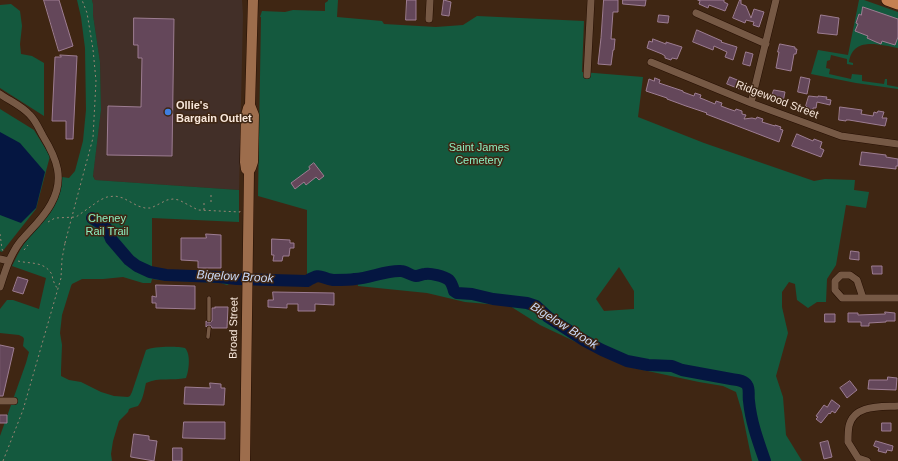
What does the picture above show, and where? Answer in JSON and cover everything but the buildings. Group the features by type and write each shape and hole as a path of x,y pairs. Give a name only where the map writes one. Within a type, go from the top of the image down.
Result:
{"main road":[{"name":"Broad Street","path":"245,461 249,171 253,162 254,115 250,105 253,0"},
{"path":"887,0 898,4"}],"street":[{"path":"429,19 430,0"},
{"path":"587,75 591,0"},
{"path":"751,103 776,0"},
{"path":"696,13 766,44"},
{"name":"Ridgewood Street","path":"651,62 751,103 841,136 898,144"},
{"path":"0,94 26,111 34,120 54,154 58,172 56,191 50,206 43,217 8,259 0,287"},
{"path":"863,298 898,298"},
{"path":"0,401 14,401"},
{"path":"867,461 858,458 848,442 849,425 856,414 871,407 898,406"}],"lane":[{"path":"209,298 209,320"},
{"path":"208,338 209,328"}],"path":[{"path":"3,461 23,410 61,278 65,243 93,138 96,81 87,13 82,0"},
{"path":"211,195 211,204"},
{"path":"46,224 55,218 76,217 100,200 115,196 145,208 151,208 167,200 173,199 179,200 198,210 240,212"},
{"path":"204,201 204,211"},
{"path":"0,234 2,249 8,259 42,265 51,273 53,282 57,288"},
{"path":"22,253 30,241"},
{"path":"8,259 19,257"}],"shaded area":[{"path":"92,0 242,0 243,15 239,190 95,180 93,175 101,110 100,62"}],"green space":[{"name":"Cheney Rail Trail","path":"77,0 92,0 100,62 101,110 93,176 95,180 239,190 239,222 152,218 152,267 173,271 224,272 228,274 230,282 227,285 221,283 152,279 151,283 143,283 123,277 82,279 72,284 62,315 60,333 62,345 61,376 69,380 81,382 101,392 114,396 128,397 132,392 146,350 160,347 182,347 185,348 188,354 189,363 186,378 156,380 146,383 140,404 129,409 119,421 113,441 111,454 112,461 0,461 0,436 29,352 23,346 23,337 19,335 0,333 0,309 7,300 13,300 39,309 46,278 12,266 24,244 44,221 54,206 61,188 62,177 69,178 75,171 83,141 86,110 85,48"},
{"name":"Saint James Cemetery","path":"338,0 337,17 382,21 384,24 436,27 463,25 477,16 584,21 582,72 643,77 638,117 704,143 814,181 825,179 855,180 854,190 869,192 866,208 846,205 836,265 827,279 826,302 817,302 808,308 797,300 795,284 789,282 782,292 782,307 788,333 776,376 783,397 786,435 802,461 752,461 742,412 736,392 723,386 629,367 540,325 510,306 465,302 427,293 358,286 357,279 307,279 307,210 258,196 260,17 262,11 325,11 325,3 328,1","holes":["619,267 634,291 634,309 604,311 596,299"]},
{"path":"859,0 864,0 898,12 898,48 876,44 862,45 856,48 852,54 849,62 853,63 853,65 847,64 847,59 831,55 830,60 827,61 826,68 830,69 829,74 851,79 852,74 862,75 862,81 884,84 885,79 887,79 887,85 898,87 898,89 856,83 811,74 818,50 848,55"},
{"path":"11,4 20,11 22,26 20,44 21,54 32,56 44,63 44,116 0,88 0,5"},
{"path":"0,109 34,130 50,156 36,209 2,252 0,251"}],"water":[{"path":"0,132 20,143 45,172 36,208 21,223 0,215"}],"waterway":[{"name":"Bigelow Brook","path":"92,218 107,229 111,239 129,260 137,266 150,272 166,275 307,281 318,276 333,280 350,280 401,271 414,276 427,274 444,277 450,281 454,291 457,293 527,303 536,306 548,317 585,341 627,361 648,365 672,366 682,370 744,382 748,388 751,416 765,461"}],"place":[{"name":"Ollie's Bargain Outlet","path":"168,112"}]}
